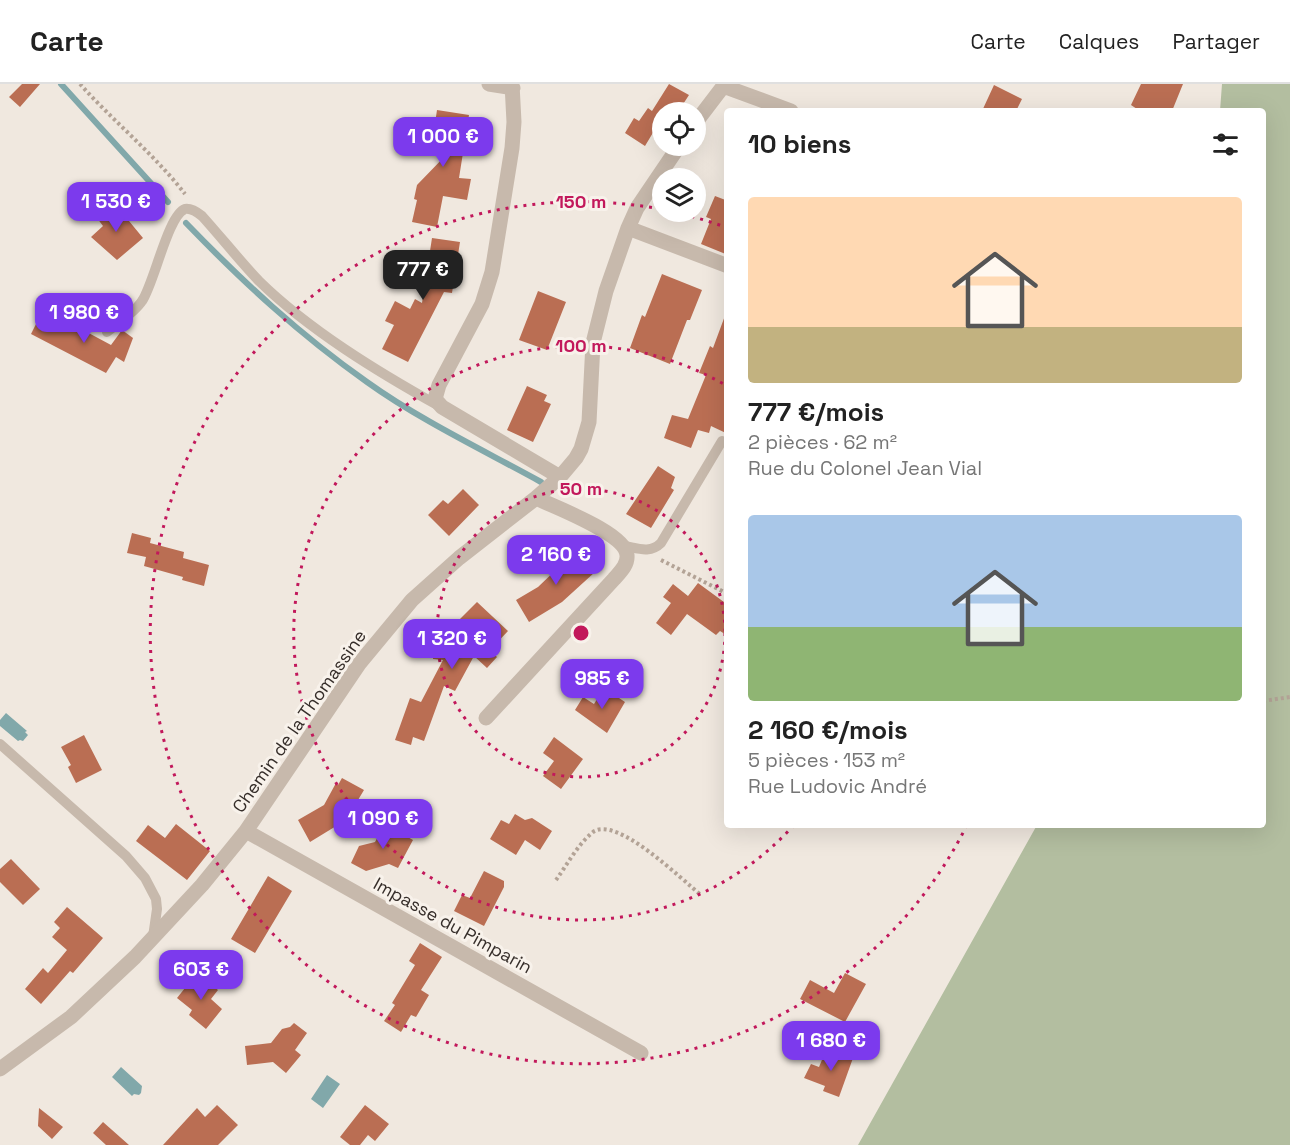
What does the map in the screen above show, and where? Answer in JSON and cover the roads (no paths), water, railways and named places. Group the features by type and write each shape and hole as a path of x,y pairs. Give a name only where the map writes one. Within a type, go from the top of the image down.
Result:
{"street":[{"path":"489,84 512,86 514,122 492,272 482,304 436,391 435,399 442,407 560,477"},
{"path":"706,109 724,85 783,108"},
{"name":"Chemin de la Thomassine","path":"0,1069 71,1017 135,957 202,885 246,831 359,664 398,616 446,569 560,477 576,458 585,437 590,415 594,335 606,291 627,228 645,194 672,156"},
{"path":"627,228 724,264"},
{"path":"486,718 625,567 627,553 624,546 610,533 536,498"},
{"name":"Impasse du Pimparin","path":"246,831 641,1053"}],"lane":[{"path":"107,332 142,301 170,228 185,209 193,210 202,216 259,280 279,298 367,363 442,407"},
{"path":"624,546 648,550 656,548 661,543 723,441"},
{"path":"0,744 126,856 145,878 156,899 158,909 153,937"}],"water":[{"path":"6,713 27,731 25,732 28,735 23,741 18,741 0,726 0,720"},
{"path":"213,954 236,971 237,978 234,982 227,982 205,965"},
{"path":"121,1067 142,1086 139,1095 132,1096 112,1077"},
{"path":"327,1075 340,1084 323,1108 311,1099"}],"waterway":[{"path":"61,84 168,202"},
{"path":"186,223 272,307 342,364 408,409 541,482"}]}
